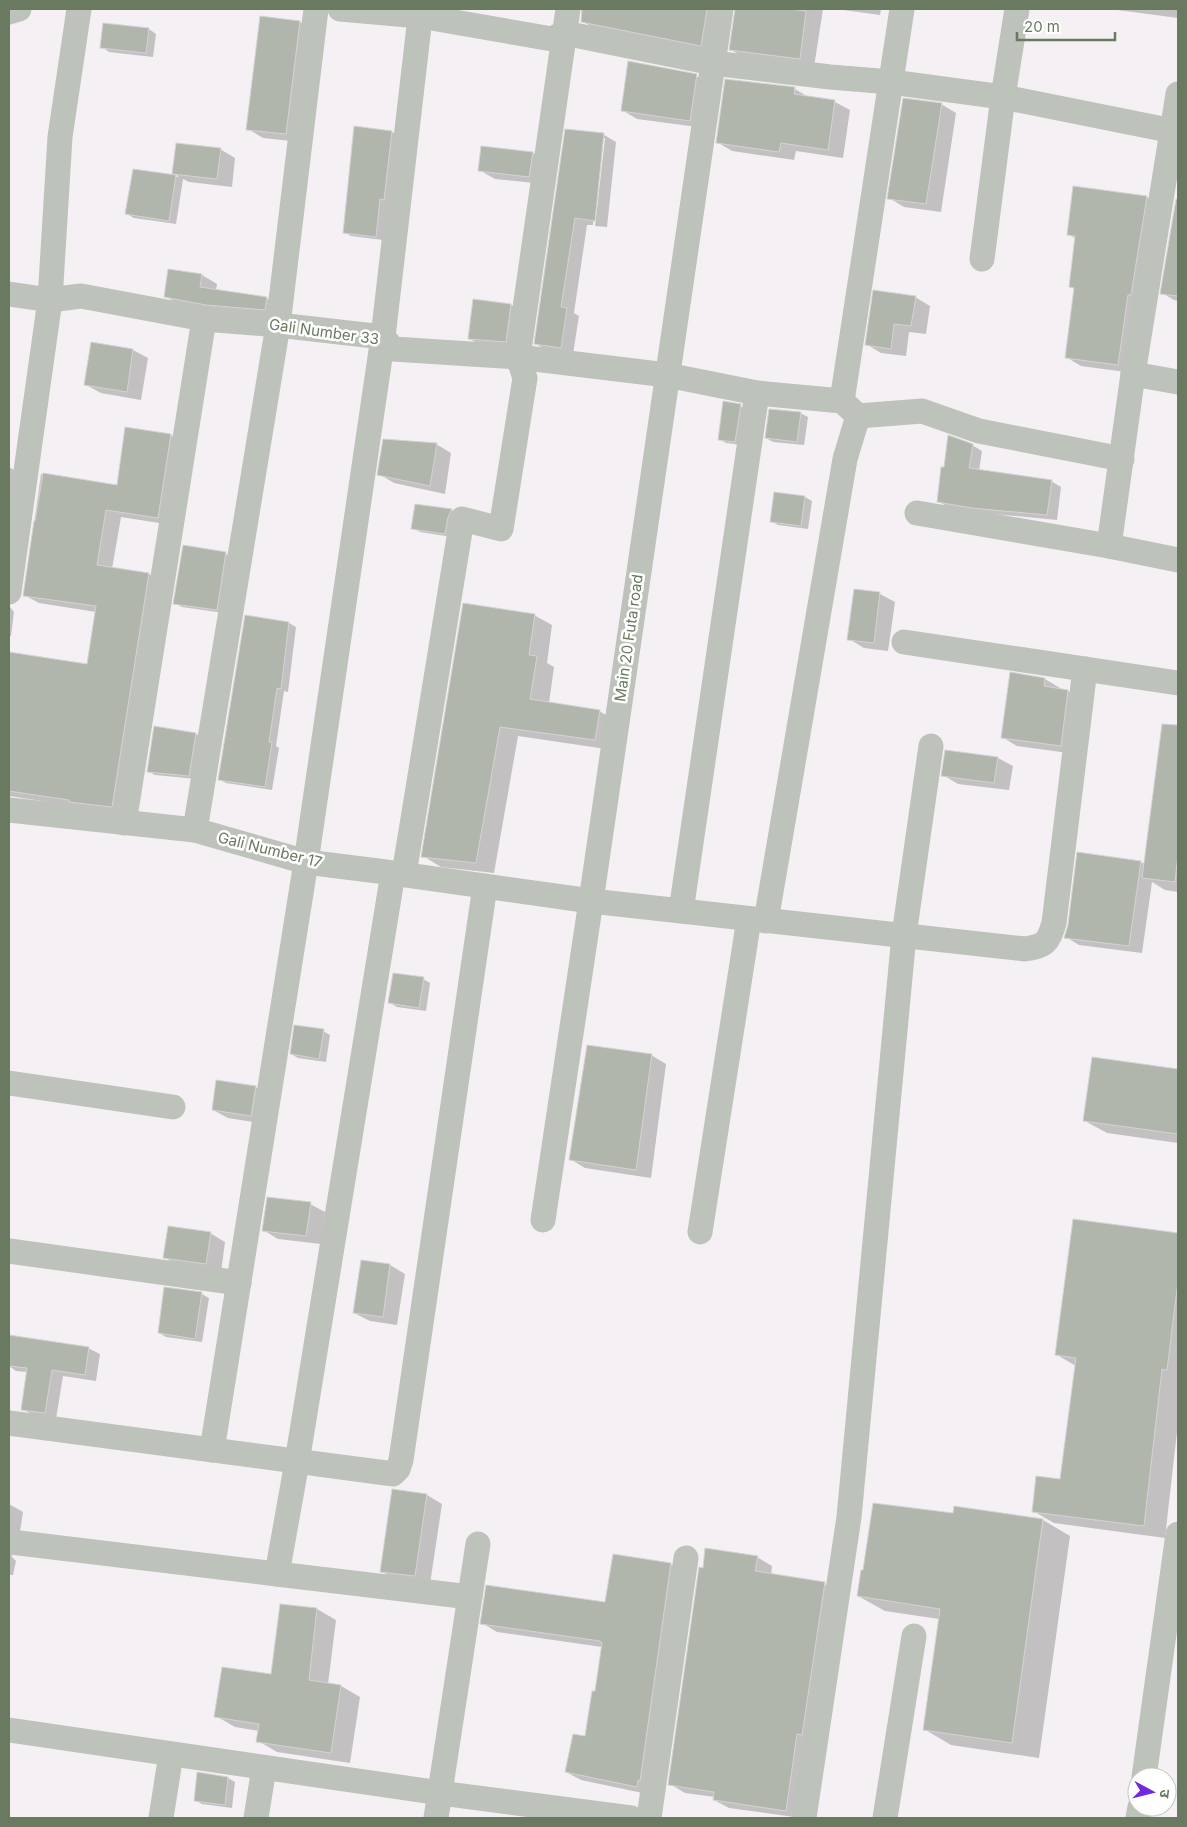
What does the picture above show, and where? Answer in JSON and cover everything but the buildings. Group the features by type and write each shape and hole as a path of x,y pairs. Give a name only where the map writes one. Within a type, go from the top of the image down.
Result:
{"street":[{"path":"9,12 19,9"},
{"path":"9,592 50,300 60,137 79,9"},
{"path":"195,830 278,325 316,9"},
{"path":"340,9 421,13 552,39 564,34 713,63 830,77 891,82 1003,97 1175,132"},
{"path":"277,1574 462,519 501,529 525,378 518,357 568,9"},
{"name":"Main 20 Futa road","path":"542,1220 591,901 721,9"},
{"path":"700,1232 844,459 891,82 902,9"},
{"path":"982,259 1003,97 1017,9"},
{"path":"212,1450 306,862 383,337 421,13"},
{"path":"1109,546 1133,374 1175,132 1178,94"},
{"name":"Gali Number 33","path":"9,294 50,300 81,296 204,319 383,337 393,349 518,357 667,375 757,393 850,408 922,412 979,431 1122,459"},
{"path":"124,823 204,319"},
{"path":"1133,374 1178,382"},
{"path":"681,911 757,393"},
{"path":"917,513 1109,546 1178,560"},
{"path":"904,642 1178,683"},
{"name":"Gali Number 17","path":"9,810 195,830 306,862 591,901 1025,950 1039,947 1047,942 1054,923 1085,669"},
{"path":"804,1818 848,1518 904,935 931,746"},
{"path":"9,1423 393,1474 398,1469 401,1460 484,886"},
{"path":"9,1082 173,1107"},
{"path":"9,1251 239,1283"},
{"path":"1145,1767 1178,1534"},
{"path":"12,1542 470,1597"},
{"path":"436,1818 478,1544"},
{"path":"649,1818 686,1558"},
{"path":"885,1818 914,1636"},
{"path":"9,1730 440,1793 630,1818"},
{"path":"160,1818 170,1754"},
{"path":"256,1818 264,1768"}]}
